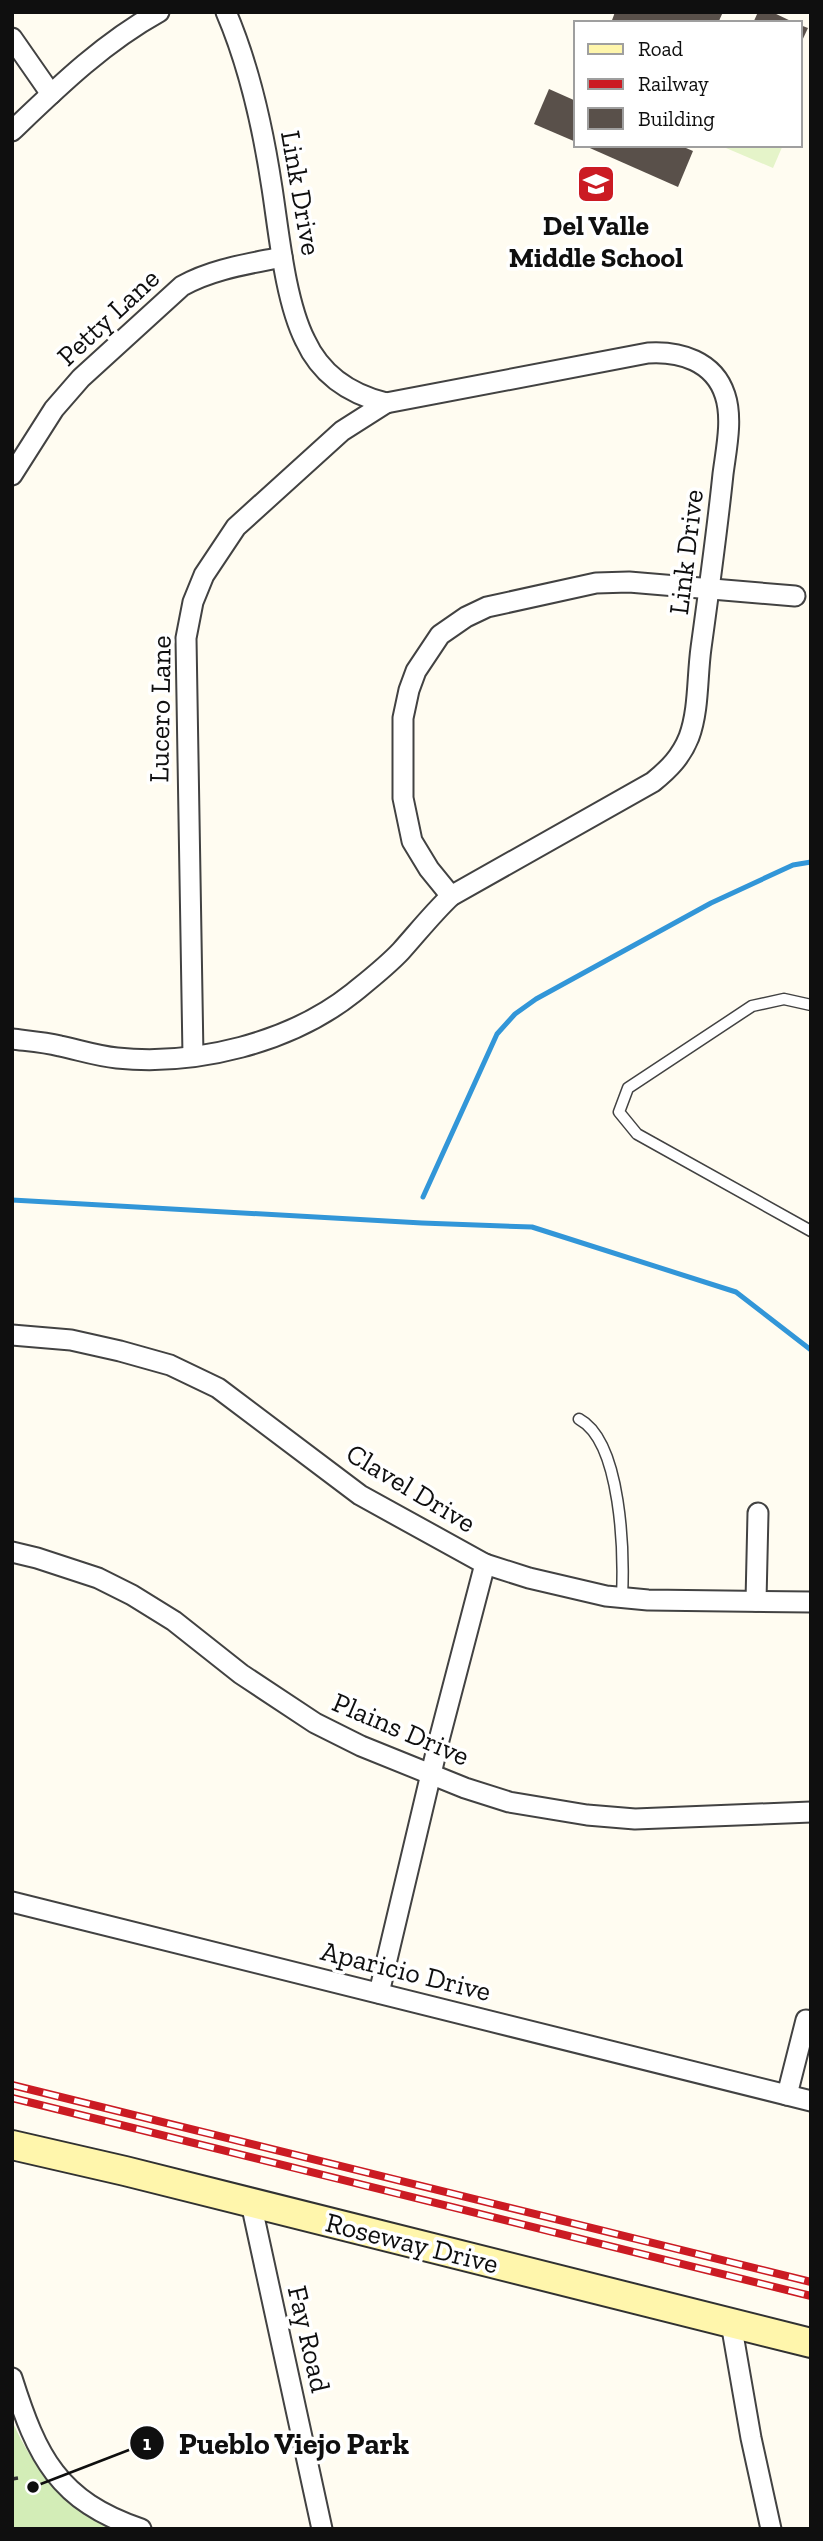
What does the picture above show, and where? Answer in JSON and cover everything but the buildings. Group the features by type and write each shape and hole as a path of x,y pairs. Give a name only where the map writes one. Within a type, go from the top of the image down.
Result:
{"street":[{"path":"12,131 121,35 159,12"},
{"name":"Link Drive","path":"12,1039 138,1060 194,1056 252,1044 286,1031 318,1016 351,995 399,953 429,917 452,896 653,782 677,760 689,736 710,590 727,439 728,409 725,394 718,381 694,359 677,353 648,353 386,403 348,390 317,361 298,323 282,257 257,104 226,12"},
{"path":"12,38 51,94"},
{"name":"Petty Lane","path":"12,475 54,409 81,378 182,286 226,269 282,257"},
{"name":"Lucero Lane","path":"194,1056 186,662 186,638 193,602 204,575 236,527 342,431 386,403"},
{"path":"452,896 429,869 412,841 403,797 403,718 409,690 416,671 440,635 466,617 487,607 596,583 629,582 795,596"},
{"name":"Clavel Drive","path":"12,1335 71,1340 120,1351 170,1365 218,1388 359,1495 485,1564 563,1587 622,1597 648,1600 811,1602"},
{"path":"756,1601 758,1513"},
{"name":"Plains Drive","path":"12,1552 98,1578 132,1595 174,1621 241,1674 315,1723 361,1746 465,1788 509,1802 587,1815 635,1819 811,1812"},
{"path":"379,1993 439,1740 485,1564"},
{"name":"Aparicio Drive","path":"12,1902 811,2101"},
{"path":"787,2095 806,2020"},
{"name":"Roseway Drive","path":"12,2145 811,2343"},
{"name":"Fay Road","path":"251,2203 321,2529"},
{"path":"731,2323 751,2438 771,2529"},
{"path":"12,2378 34,2441 51,2469 75,2495 111,2519 141,2529"}],"lane":[{"path":"811,1005 784,999 752,1006 628,1088 619,1112 637,1134 811,1231"},
{"path":"579,1419 589,1425 604,1448 622,1531 622,1597"}],"path":[{"path":"12,2479 18,2478"}],"green space":[{"path":"724,147 782,147 773,168"},
{"path":"12,2421 30,2455 51,2484 78,2509 110,2529 12,2529"}],"waterway":[{"path":"423,1197 497,1034 515,1014 536,999 711,903 793,865 811,862"},
{"path":"12,1200 532,1227 736,1292 811,1350"}],"railway":[{"path":"12,2085 811,2282"},
{"path":"12,2098 811,2296"}],"place":[{"name":"Del Valle Middle School","path":"596,184"},
{"name":"Pueblo Viejo Park","path":"33,2487"}]}
